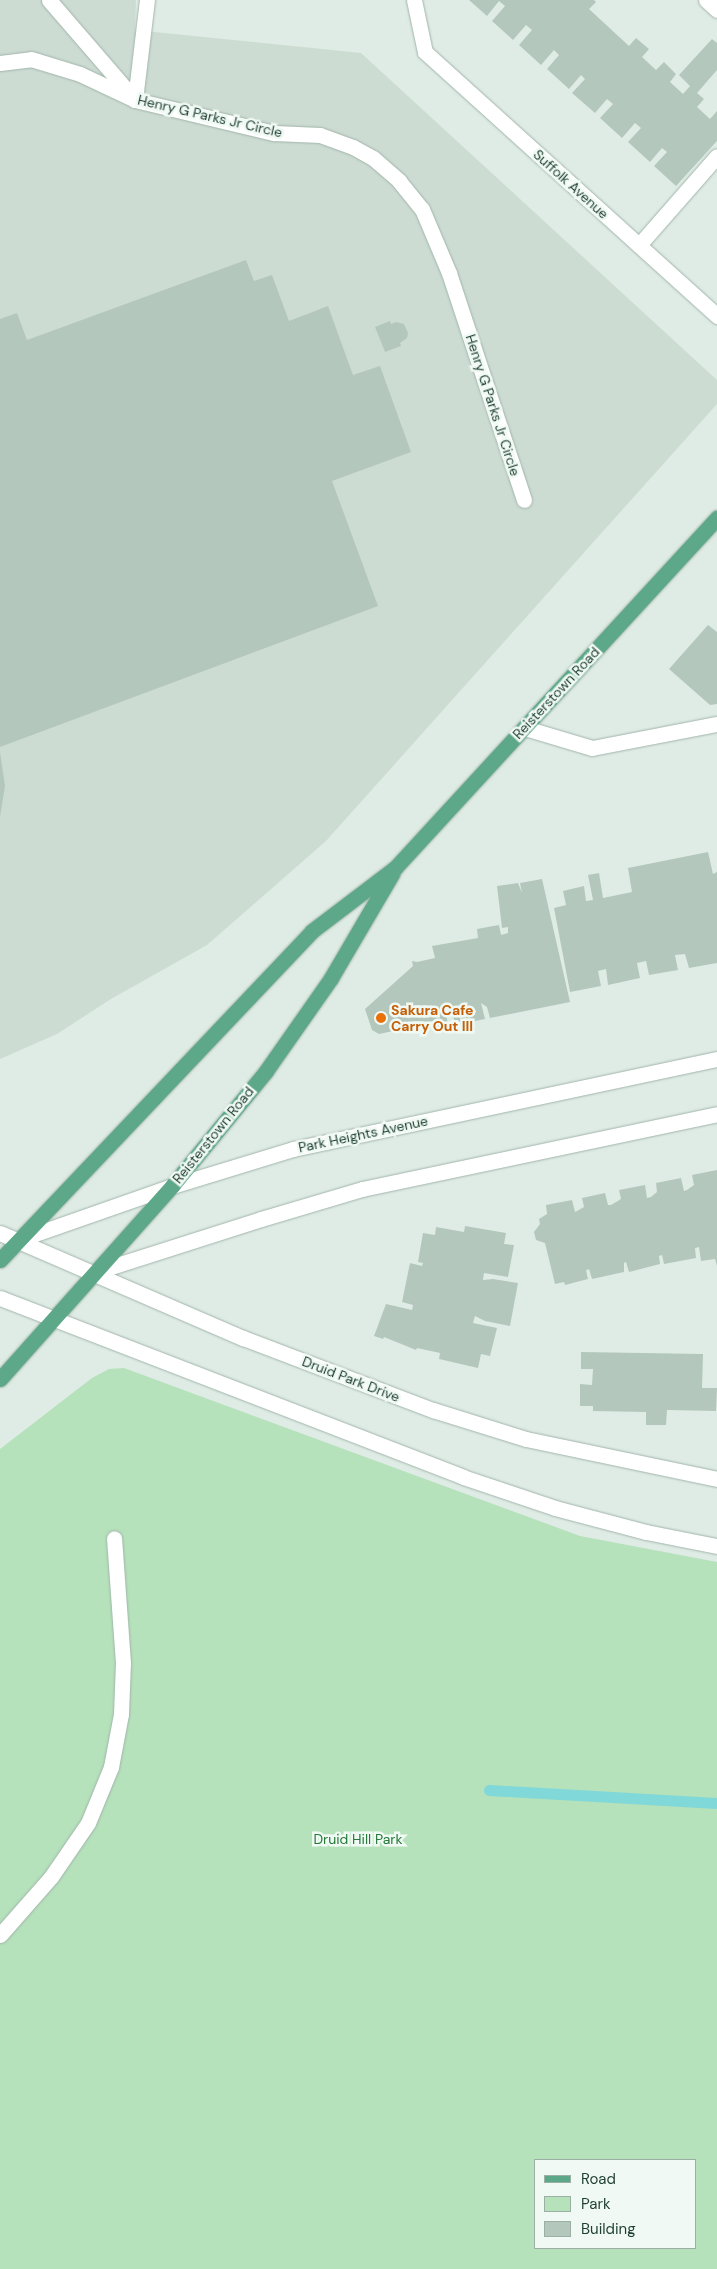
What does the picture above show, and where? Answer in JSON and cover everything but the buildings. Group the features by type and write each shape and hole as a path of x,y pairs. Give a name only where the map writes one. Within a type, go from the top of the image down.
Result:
{"main road":[{"path":"49,0 135,100"},
{"path":"135,100 147,0"},
{"name":"Suffolk Avenue","path":"414,0 425,52 717,316"},
{"path":"706,0 717,10"},
{"name":"Henry G Parks Jr Circle","path":"0,63 31,59 80,74 135,100 274,133 320,135 353,147 373,158 399,181 422,209 449,273 524,500"},
{"path":"639,246 717,156"},
{"name":"Reisterstown Road","path":"0,1260 312,931 395,868 717,518"},
{"path":"525,728 592,748 717,724"},
{"name":"Reisterstown Road","path":"0,1379 172,1186 266,1071 332,978 395,868"},
{"name":"Park Heights Avenue","path":"18,1240 172,1186 293,1149 717,1060"},
{"path":"95,1272 362,1189 717,1114"},
{"name":"Druid Park Drive","path":"0,1232 243,1338 433,1410 526,1439 605,1458 717,1479"},
{"path":"0,1298 463,1477 555,1508 646,1532 717,1546"},
{"path":"0,1935 52,1877 88,1823 111,1767 121,1714 123,1663 114,1538"}],"shaded area":[{"path":"0,0 136,0 135,30 361,53 717,380 717,404 326,841 207,945 111,999 57,1034 0,1059"}],"green space":[{"name":"Druid Hill Park","path":"124,1368 580,1536 717,1562 717,2269 0,2269 0,1449 92,1378 109,1369"}],"waterway":[{"path":"489,1790 717,1803"}],"place":[{"name":"Sakura Cafe Carry Out III","path":"381,1018"}]}
